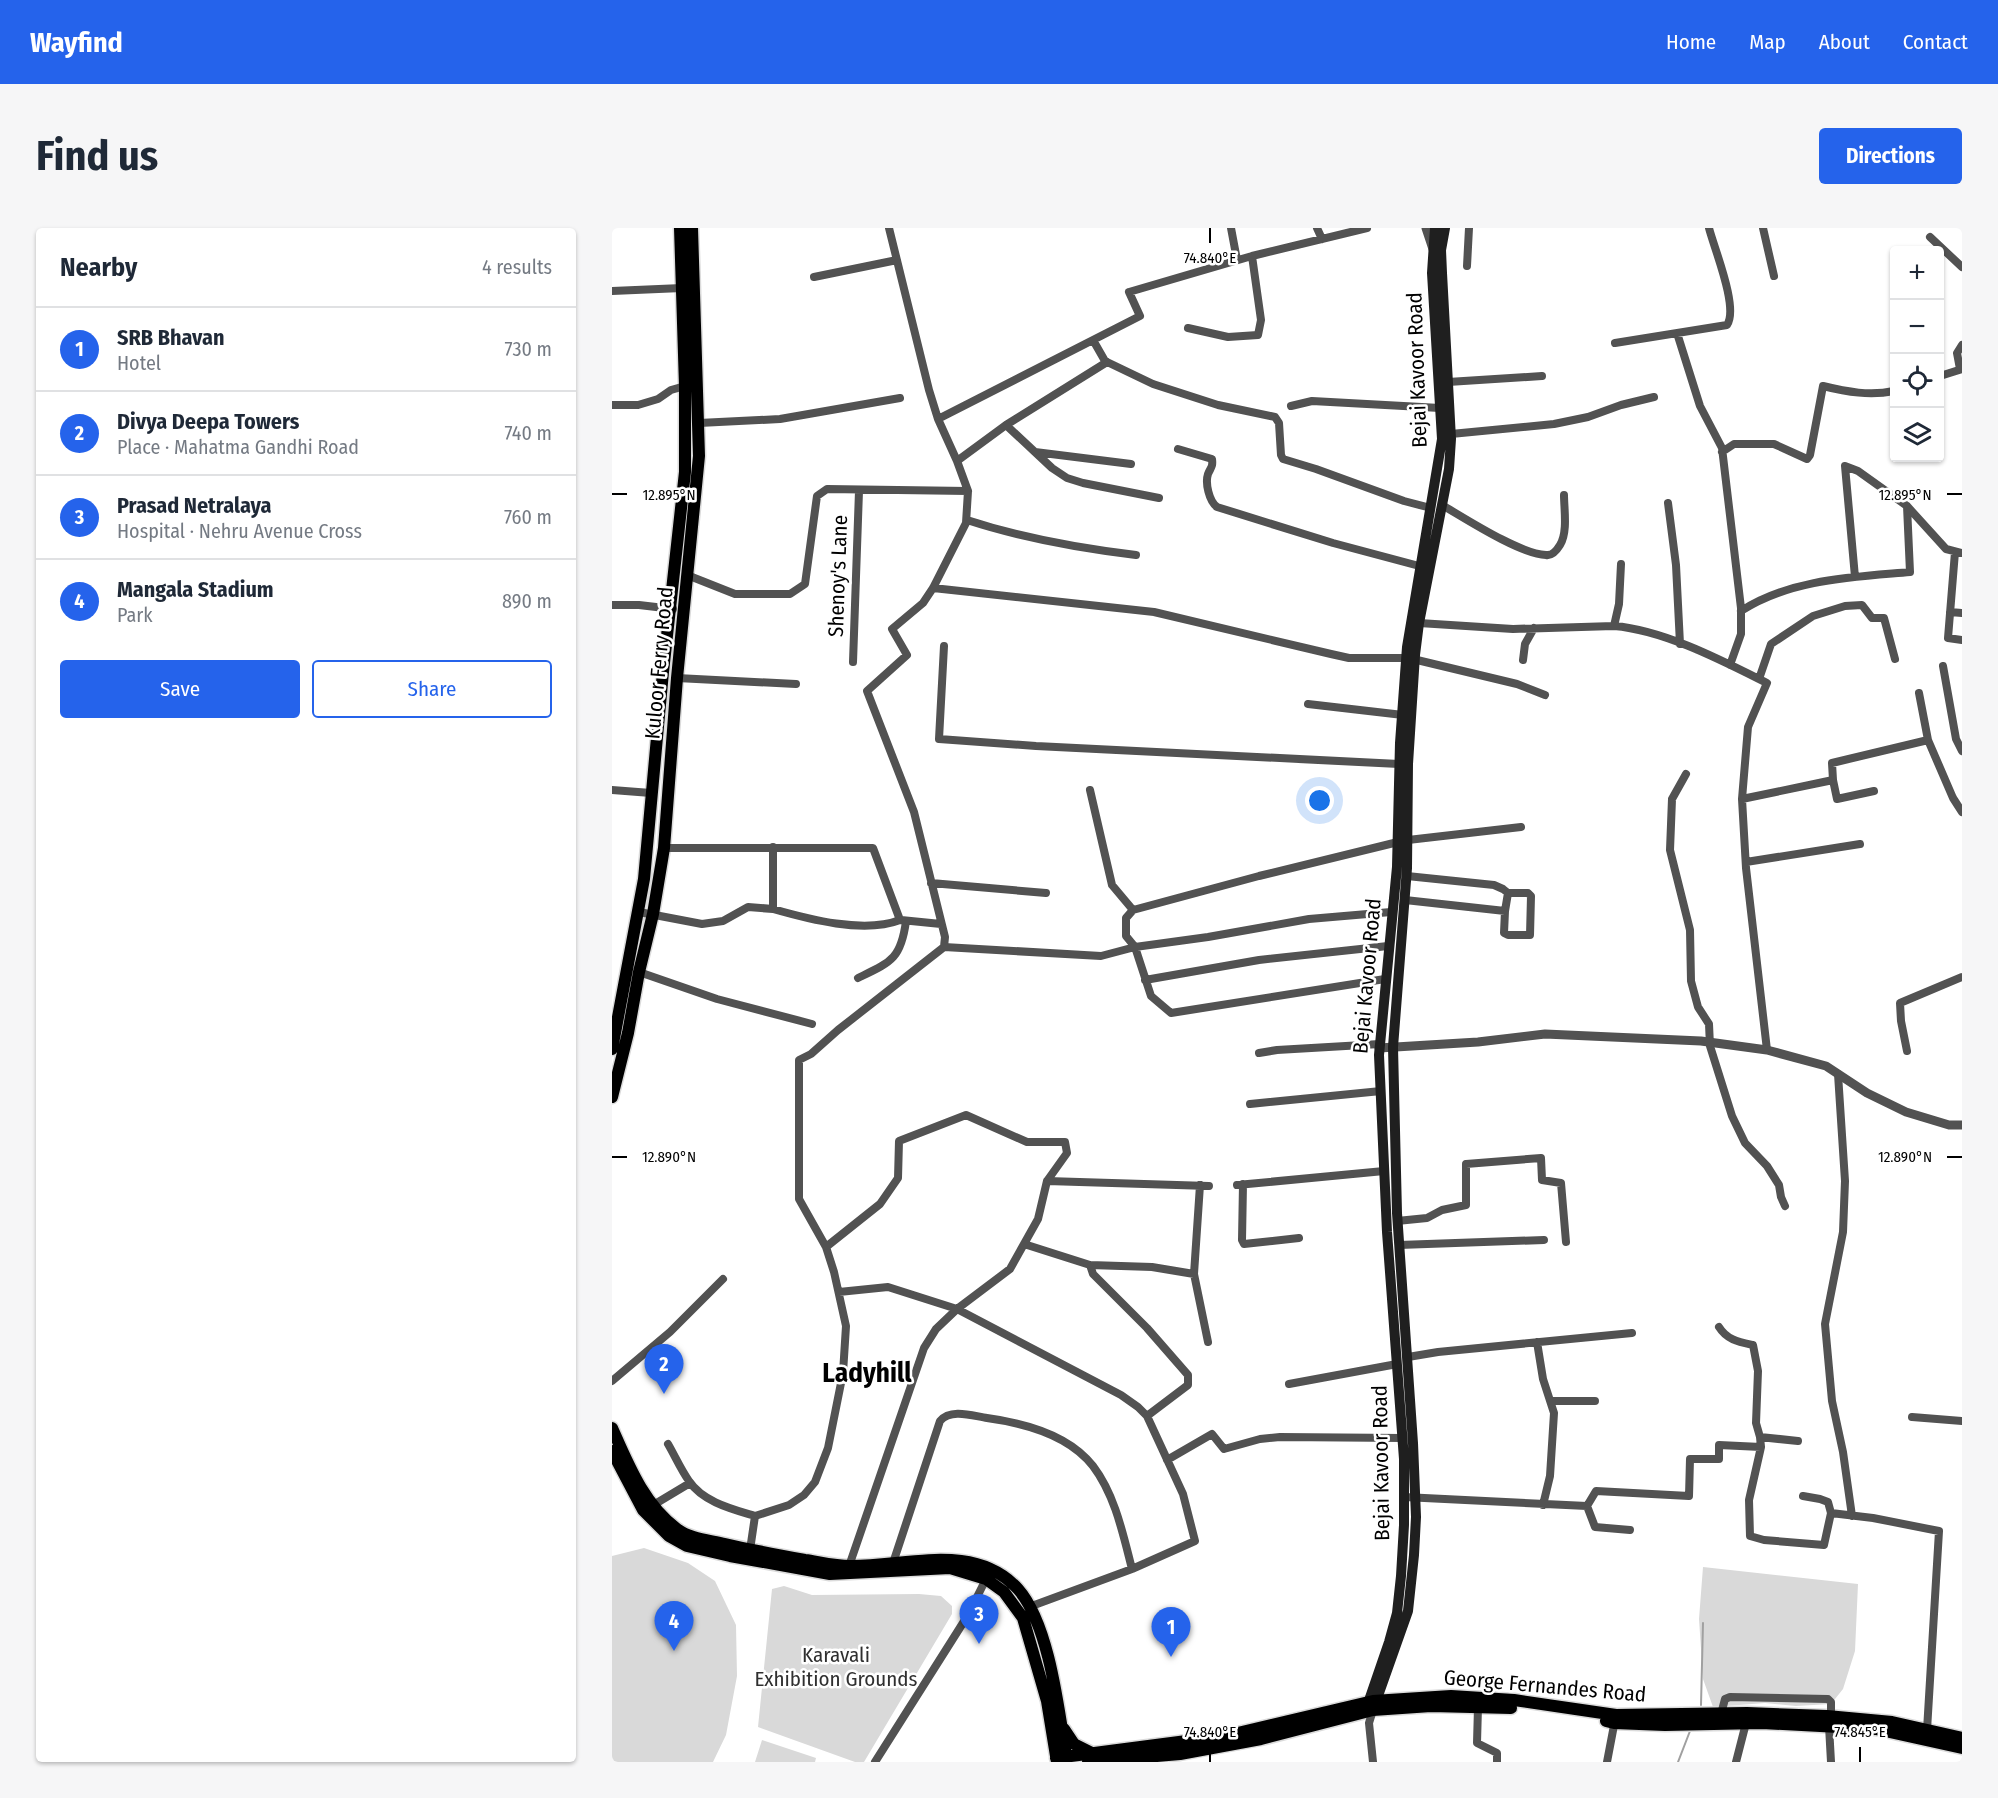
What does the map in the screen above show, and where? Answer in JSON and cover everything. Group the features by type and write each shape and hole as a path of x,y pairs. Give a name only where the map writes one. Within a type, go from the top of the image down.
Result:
{"main road":[{"name":"Kuloor Ferry Road","path":"612,1049 616,1002 639,912 685,472 680,228"},
{"name":"Kuloor Ferry Road","path":"612,1097 653,914 664,848 676,678 699,456 692,228"},
{"name":"Bejai Kavoor Road","path":"1435,228 1451,434 1449,469 1436,507"},
{"name":"Bejai Kavoor Road","path":"1370,1710 1397,1613 1409,1498 1408,1358 1397,1221 1393,1047 1407,876 1400,764 1403,715 1436,507 1442,440 1432,273 1445,228"},
{"name":"Bejai Kavoor Road","path":"1409,1498 1390,1281 1380,1090 1380,1046 1391,912 1406,840 1412,610 1425,568"},
{"path":"612,1428 644,1493 648,1508 679,1531 695,1538 847,1570 950,1568 986,1579 1004,1592 1023,1618 1062,1760"},
{"path":"612,1451 648,1508 669,1536 687,1546 830,1574 893,1563 956,1560 980,1564 1002,1575 1018,1590 1040,1627 1061,1723 1062,1760"},
{"name":"George Fernandes Road","path":"1062,1760 1094,1759 1451,1696 1514,1700 1615,1719 1665,1725 1830,1721 1962,1748"},
{"name":"George Fernandes Road","path":"1370,1710 1431,1706 1478,1707 1520,1708 1598,1719 1721,1714 1830,1721 1892,1722 1962,1738"},
{"path":"1061,1723 1074,1744 1094,1759"}],"street":[{"path":"889,228 938,420 969,491 967,520 933,588 923,603 892,629 907,655 867,691 914,812 945,937 944,947"},
{"path":"1231,228 1237,260"},
{"path":"1317,228 1322,239"},
{"path":"938,420 1140,316 1129,292 1237,260 1367,228"},
{"path":"1426,228 1437,250"},
{"path":"1467,266 1469,228"},
{"path":"1615,343 1727,325 1730,320 1725,280 1709,228"},
{"path":"1762,228 1774,276"},
{"path":"1930,237 1962,267"},
{"path":"1188,328 1228,337 1258,335 1261,320 1252,256"},
{"path":"814,277 897,260"},
{"path":"612,291 682,288"},
{"path":"1677,333 1700,406 1722,452 1741,611 1740,634 1730,665"},
{"path":"1093,340 1107,362 1154,384 1218,405 1275,417 1279,423 1283,459 1404,501 1436,507 1518,547 1546,555 1552,554 1561,544 1564,535 1564,495"},
{"path":"1944,375 1961,369 1957,353 1962,345"},
{"path":"957,461 1006,425 1107,362"},
{"path":"1448,382 1542,376"},
{"path":"612,405 638,405 658,399 671,390 685,386"},
{"path":"1722,452 1734,444 1774,444 1807,459 1810,455 1823,386 1845,392 1878,394 1890,392"},
{"path":"1451,434 1554,424 1588,417 1621,405 1654,397"},
{"path":"699,423 780,419 900,398"},
{"path":"1291,406 1312,401 1440,408"},
{"path":"1006,425 1059,474 1074,481 1159,498"},
{"path":"1178,449 1212,459 1213,466 1207,476 1211,500 1217,507 1425,568"},
{"path":"1033,452 1131,464"},
{"path":"1855,577 1845,466 1858,471 1907,506 1946,549 1958,556 1948,638 1962,640"},
{"path":"687,575 735,594 790,594 805,584 818,496 828,489 969,491"},
{"name":"Shenoy's Lane","path":"853,662 859,491"},
{"path":"1668,503 1676,565 1680,644"},
{"path":"1741,611 1753,603 1815,583 1910,572 1907,506"},
{"path":"967,520 1050,542 1136,555"},
{"path":"1614,626 1618,615 1621,564"},
{"path":"933,588 1154,612 1349,658 1411,657 1517,684 1545,695"},
{"path":"1760,679 1771,644 1813,616 1845,606 1862,605 1872,618 1884,618 1895,659"},
{"path":"612,606 684,610"},
{"path":"1950,612 1962,613"},
{"path":"1419,623 1534,628 1614,626 1646,631 1730,665 1767,683 1748,728 1742,799 1746,862 1767,1050"},
{"path":"1523,660 1525,644 1534,628"},
{"path":"944,646 939,739 1400,764"},
{"path":"1943,666 1956,739 1962,751"},
{"path":"676,678 796,684"},
{"path":"1919,693 1928,740 1953,798 1962,812"},
{"path":"1308,704 1403,715"},
{"path":"1874,791 1837,799 1832,763 1928,740"},
{"path":"1686,774 1672,798 1670,850 1690,930 1691,981 1698,1007 1709,1024 1710,1042 1732,1116 1745,1143 1767,1166 1779,1185 1785,1206"},
{"path":"1742,799 1833,780"},
{"path":"612,790 651,793"},
{"path":"1090,790 1112,885 1133,910"},
{"path":"1385,979 1171,1013 1151,996 1135,947 1126,936 1126,918 1133,910 1406,840 1521,827"},
{"path":"1746,862 1860,844"},
{"path":"773,847 773,909"},
{"path":"664,848 873,848 903,920 904,936 899,951 886,965 858,978"},
{"path":"1407,876 1494,885 1503,888 1508,893 1530,894 1530,936 1504,933 1508,893"},
{"path":"931,883 1046,893"},
{"path":"1405,900 1505,911"},
{"path":"639,912 702,924 723,921 748,907 773,909 811,920 846,925 891,924 903,920 941,924"},
{"path":"668,1444 690,1483 715,1502 754,1516 779,1509 811,1489 828,1448 843,1373 846,1326 826,1247 799,1199 799,1060 811,1054 944,947 1101,956 1135,947 1208,938 1309,919 1391,912"},
{"path":"1145,980 1259,960 1388,946"},
{"path":"639,972 717,999 812,1024"},
{"path":"1907,1050 1900,1003 1962,977"},
{"path":"1259,1053 1277,1050 1478,1042 1545,1034 1710,1042 1767,1050 1826,1066 1867,1093 1906,1112 1949,1125 1962,1125"},
{"path":"1838,1074 1845,1181 1843,1232 1825,1324 1832,1401 1843,1452 1852,1516"},
{"path":"1250,1104 1380,1090"},
{"path":"826,1247 880,1204 898,1178 899,1141 966,1115 1027,1142 1065,1142 1067,1153 1047,1181 1038,1219 1010,1269 957,1309 936,1329 924,1348 847,1570"},
{"path":"1397,1221 1427,1218 1442,1210 1466,1205 1466,1164 1541,1158 1542,1180 1561,1183 1566,1242"},
{"path":"1299,1238 1244,1244 1240,1184 1384,1171"},
{"path":"1047,1181 1209,1186"},
{"path":"1200,1185 1194,1274 1208,1342"},
{"path":"1399,1245 1544,1240"},
{"path":"1024,1244 1090,1265 1152,1267 1194,1274"},
{"path":"1090,1265 1093,1274 1147,1328 1188,1375 1188,1385 1147,1416"},
{"path":"612,1381 670,1332 723,1279"},
{"path":"839,1292 888,1287 957,1309 1121,1395 1147,1416 1183,1494 1195,1541 1132,1569 1029,1607"},
{"path":"1719,1327 1724,1336 1737,1342 1753,1345 1758,1371 1756,1423 1761,1447 1749,1500 1750,1536 1764,1540 1824,1545 1831,1514 1828,1502 1803,1496"},
{"path":"1408,1358 1438,1352 1632,1333"},
{"path":"1537,1342 1543,1379 1554,1413 1550,1476 1543,1505"},
{"path":"1289,1384 1397,1364"},
{"path":"1551,1401 1595,1401"},
{"path":"893,1563 940,1420 944,1416 955,1413 1032,1427 1075,1449 1093,1466 1105,1486 1117,1515 1132,1569"},
{"path":"1912,1417 1962,1421"},
{"path":"1167,1460 1212,1434 1224,1449 1254,1440 1280,1437 1403,1438"},
{"path":"1760,1437 1798,1441"},
{"path":"1587,1506 1596,1491 1689,1496 1690,1459 1719,1459 1719,1445 1761,1447"},
{"path":"648,1508 690,1483"},
{"path":"1409,1498 1587,1506"},
{"path":"1587,1506 1595,1527 1630,1530"},
{"path":"1831,1514 1873,1518 1940,1531 1927,1730"},
{"path":"750,1550 754,1516"},
{"path":"875,1762 968,1615 986,1579"},
{"path":"1721,1714 1725,1699 1730,1697 1828,1699 1830,1702 1831,1762"},
{"path":"1478,1707 1477,1743 1497,1753 1497,1762"},
{"path":"1370,1710 1373,1762"},
{"path":"1607,1762 1615,1719"},
{"path":"1736,1762 1746,1724"}],"green space":[{"path":"644,1548 688,1563 715,1581 736,1625 737,1676 726,1735 713,1762 612,1762 612,1556"},
{"path":"1703,1567 1858,1584 1855,1651 1843,1689 1831,1704 1796,1706 1765,1703 1713,1707 1703,1679 1699,1619"},
{"name":"Karavali Exhibition Grounds","path":"784,1586 812,1595 919,1594 941,1596 952,1606 952,1614 864,1762 855,1762 758,1727 772,1589"},
{"path":"762,1740 816,1758 815,1762 755,1762"}],"waterway":[{"path":"1701,1705 1703,1623"},
{"path":"1678,1762 1690,1731"}],"place":[{"name":"Divya Deepa Towers","path":"664,1394"},
{"name":"Prasad Netralaya","path":"979,1644"},
{"name":"Mangala Stadium","path":"674,1651"},
{"name":"SRB Bhavan","path":"1171,1657"}],"district":[{"name":"Ladyhill","path":"867,1373"}]}
